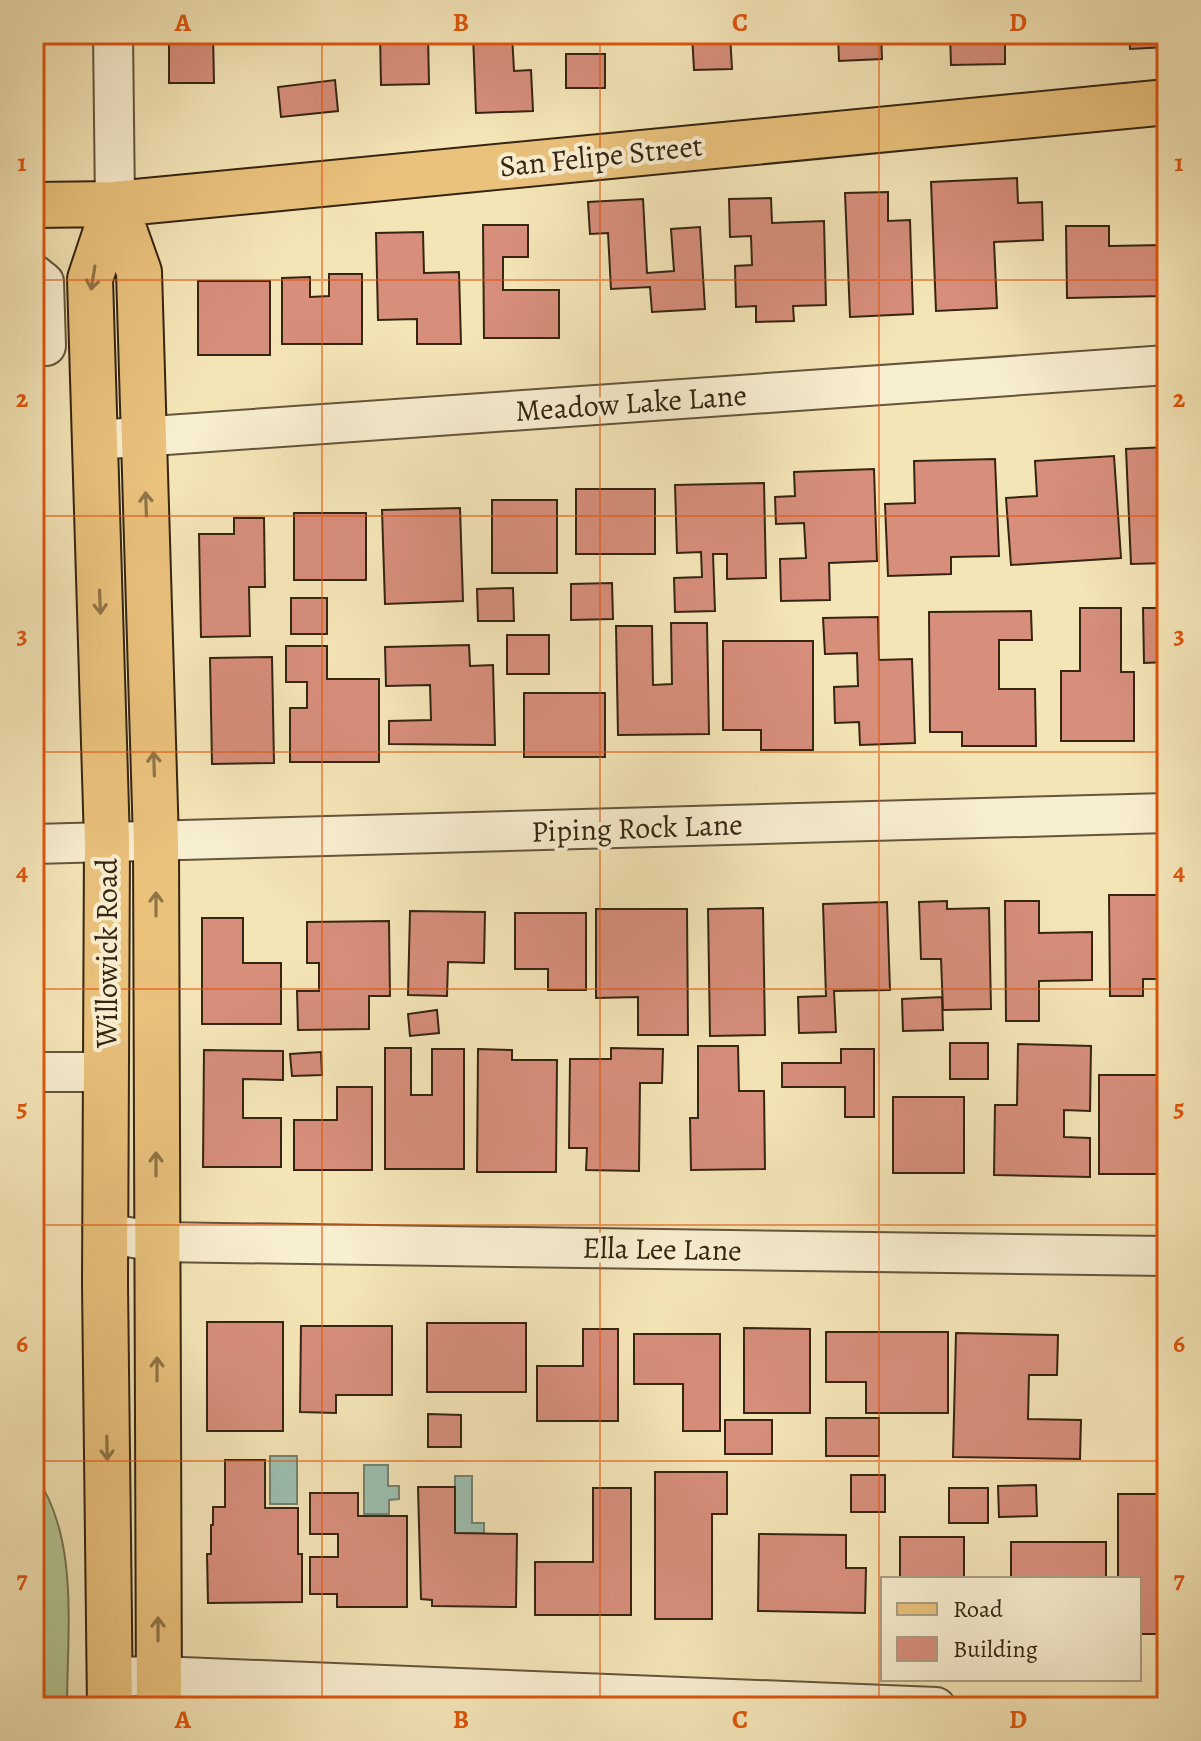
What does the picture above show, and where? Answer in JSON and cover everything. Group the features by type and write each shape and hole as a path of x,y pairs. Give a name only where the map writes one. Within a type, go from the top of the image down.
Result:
{"main road":[{"name":"San Felipe Street","path":"34,205 115,204 1167,102"},
{"name":"Willowick Road","path":"109,1692 105,1284 107,842 90,279 115,204"},
{"name":"Willowick Road","path":"115,204 139,272 156,842 158,1692"}],"street":[{"name":"Willowick Road","path":"113,34 115,204"},
{"path":"34,274 44,282 40,346 92,345"},
{"name":"Meadow Lake Lane","path":"95,440 144,439 1167,365"},
{"name":"Piping Rock Lane","path":"34,844 1167,813"},
{"path":"34,1072 107,1072"},
{"name":"Ella Lee Lane","path":"106,1233 156,1242 1167,1256"},
{"path":"105,1284 156,1242"},
{"path":"109,1692 936,1707"}],"green space":[{"path":"34,1474 49,1499 65,1555 69,1617 67,1707 34,1707"}],"shaded area":[{"path":"270,1456 297,1456 297,1504 270,1504"},
{"path":"364,1465 388,1465 388,1486 399,1486 399,1499 389,1500 389,1514 364,1514"},
{"path":"455,1476 472,1476 472,1523 484,1523 484,1533 455,1533"}],"building":[{"path":"169,34 213,34 214,83 169,83"},
{"path":"380,34 428,34 429,84 381,85"},
{"path":"473,34 512,34 514,71 531,70 533,111 476,113"},
{"path":"692,34 730,34 732,69 694,70"},
{"path":"838,34 881,34 882,59 839,61"},
{"path":"950,34 1005,34 1005,64 951,65"},
{"path":"1129,34 1166,34 1167,47 1130,49"},
{"path":"566,54 605,54 605,88 566,88"},
{"path":"335,80 338,111 281,117 278,87"},
{"path":"1017,178 1018,203 1042,202 1043,240 994,242 997,308 936,311 931,182"},
{"path":"888,192 888,221 910,220 913,314 850,317 845,193"},
{"path":"771,198 772,223 824,221 826,305 793,306 794,321 756,322 756,306 736,307 735,266 752,265 751,236 730,237 729,199"},
{"path":"643,199 647,273 674,271 671,229 700,227 705,309 652,312 650,287 611,289 608,233 590,234 588,202"},
{"path":"483,225 528,225 528,257 503,257 503,290 559,290 559,338 484,338"},
{"path":"1066,226 1109,226 1109,246 1163,245 1165,296 1067,298"},
{"path":"423,232 424,273 459,272 461,344 417,344 417,319 378,320 376,233"},
{"path":"329,274 362,274 362,344 282,344 282,278 310,277 310,297 329,296"},
{"path":"198,281 270,281 270,355 198,355"},
{"path":"1167,447 1167,563 1131,564 1126,449"},
{"path":"1114,456 1121,558 1011,565 1006,498 1037,496 1035,461"},
{"path":"995,459 999,556 951,557 951,574 888,576 885,504 915,503 914,461"},
{"path":"874,469 877,561 829,563 830,600 781,601 780,559 806,558 804,523 776,524 775,497 795,496 794,472"},
{"path":"764,483 766,578 727,579 727,554 713,554 715,611 675,612 674,578 702,577 701,552 677,553 675,485"},
{"path":"576,489 655,489 655,554 576,554"},
{"path":"492,500 557,500 557,573 492,573"},
{"path":"460,508 463,601 385,604 382,510"},
{"path":"294,513 366,513 366,580 294,580"},
{"path":"234,518 264,518 265,587 249,587 250,636 201,637 199,534 234,534"},
{"path":"612,583 613,619 571,620 571,584"},
{"path":"513,588 514,621 478,621 477,589"},
{"path":"291,598 327,598 327,634 291,634"},
{"path":"1080,608 1121,608 1121,672 1134,672 1134,741 1061,741 1061,671 1080,671"},
{"path":"1143,608 1167,608 1167,662 1144,663"},
{"path":"1031,611 1032,640 999,640 999,689 1035,689 1036,746 962,746 962,732 930,732 929,612"},
{"path":"878,617 879,660 912,659 915,743 860,745 859,722 835,723 834,687 858,686 857,653 825,654 823,618"},
{"path":"671,623 707,623 709,734 618,735 616,626 652,626 653,685 672,684"},
{"path":"507,635 549,635 549,674 507,674"},
{"path":"723,641 813,641 813,750 761,750 761,730 723,730"},
{"path":"469,645 470,666 493,665 495,745 389,744 389,721 431,720 430,685 386,686 385,647"},
{"path":"286,646 327,646 327,679 379,679 379,762 290,762 290,708 307,708 307,682 286,682"},
{"path":"272,657 274,763 212,764 210,658"},
{"path":"1157,692 1167,692 1167,716 1157,716"},
{"path":"524,693 605,693 605,757 524,757"},
{"path":"1109,895 1167,895 1167,979 1143,979 1143,996 1110,996"},
{"path":"947,901 947,909 989,908 991,1009 943,1010 941,959 921,959 919,902"},
{"path":"1005,901 1039,901 1039,933 1092,932 1092,980 1039,981 1039,1021 1006,1021"},
{"path":"887,902 890,990 834,991 836,1032 799,1033 798,997 826,996 823,904"},
{"path":"763,908 765,1035 710,1036 708,909"},
{"path":"596,909 687,909 688,1035 638,1035 638,997 596,998"},
{"path":"410,911 485,912 484,963 448,962 447,996 408,995"},
{"path":"515,913 586,913 586,990 548,990 548,969 515,969"},
{"path":"202,918 243,918 243,963 281,963 281,1024 202,1024"},
{"path":"389,921 390,996 369,996 369,1029 298,1030 297,991 319,991 319,963 307,963 307,922"},
{"path":"942,997 943,1030 903,1031 902,999"},
{"path":"437,1010 439,1033 410,1036 408,1014"},
{"path":"950,1043 988,1043 988,1079 950,1079"},
{"path":"1018,1044 1091,1046 1090,1111 1064,1110 1064,1137 1090,1138 1090,1177 994,1175 995,1105 1017,1105"},
{"path":"698,1046 738,1046 739,1091 764,1091 765,1169 691,1170 690,1118 698,1118"},
{"path":"385,1048 411,1048 411,1095 432,1095 432,1049 464,1049 464,1169 385,1169"},
{"path":"611,1048 663,1049 662,1083 640,1083 639,1171 586,1170 587,1148 569,1148 570,1059 611,1059"},
{"path":"478,1049 512,1050 512,1060 557,1060 556,1172 477,1172"},
{"path":"841,1049 874,1049 874,1117 845,1117 845,1087 782,1087 782,1063 841,1063"},
{"path":"204,1050 283,1051 283,1080 243,1079 243,1118 281,1118 281,1167 203,1167"},
{"path":"321,1052 322,1075 292,1076 290,1054"},
{"path":"1099,1075 1167,1075 1167,1174 1099,1174"},
{"path":"337,1087 372,1087 372,1170 294,1170 294,1120 337,1120"},
{"path":"893,1097 964,1097 964,1173 893,1173"},
{"path":"207,1322 283,1322 283,1431 207,1431"},
{"path":"427,1323 526,1323 526,1392 427,1392"},
{"path":"301,1326 392,1326 392,1395 336,1395 336,1413 300,1412"},
{"path":"744,1328 810,1329 810,1413 744,1413"},
{"path":"583,1329 618,1329 618,1421 537,1421 537,1366 583,1366"},
{"path":"826,1332 948,1332 948,1413 866,1413 866,1382 826,1382"},
{"path":"956,1333 1058,1335 1057,1375 1029,1375 1028,1419 1081,1420 1080,1459 953,1457"},
{"path":"634,1334 720,1334 720,1431 683,1431 683,1384 634,1384"},
{"path":"428,1414 461,1415 461,1447 428,1447"},
{"path":"826,1418 879,1418 879,1456 826,1456"},
{"path":"725,1420 772,1420 772,1454 725,1454"},
{"path":"225,1460 265,1460 265,1508 298,1508 302,1602 208,1603 207,1554 211,1554 213,1507 225,1507"},
{"path":"655,1472 727,1472 727,1514 712,1514 712,1619 655,1619"},
{"path":"851,1475 885,1475 885,1512 851,1512"},
{"path":"1036,1485 1037,1516 999,1517 998,1486"},
{"path":"418,1487 455,1487 455,1533 517,1534 516,1607 432,1606 432,1600 421,1599"},
{"path":"593,1488 631,1488 631,1615 535,1615 535,1562 593,1562"},
{"path":"949,1488 988,1488 988,1523 949,1523"},
{"path":"310,1493 358,1493 358,1516 407,1516 407,1607 337,1607 337,1594 310,1594 310,1557 338,1557 338,1534 310,1534"},
{"path":"1118,1494 1167,1494 1167,1634 1141,1634 1141,1577 1118,1577"},
{"path":"759,1534 846,1535 846,1568 866,1568 865,1613 758,1611"},
{"path":"900,1537 964,1537 964,1577 900,1577"},
{"path":"1011,1542 1106,1542 1106,1577 1011,1577"}]}
